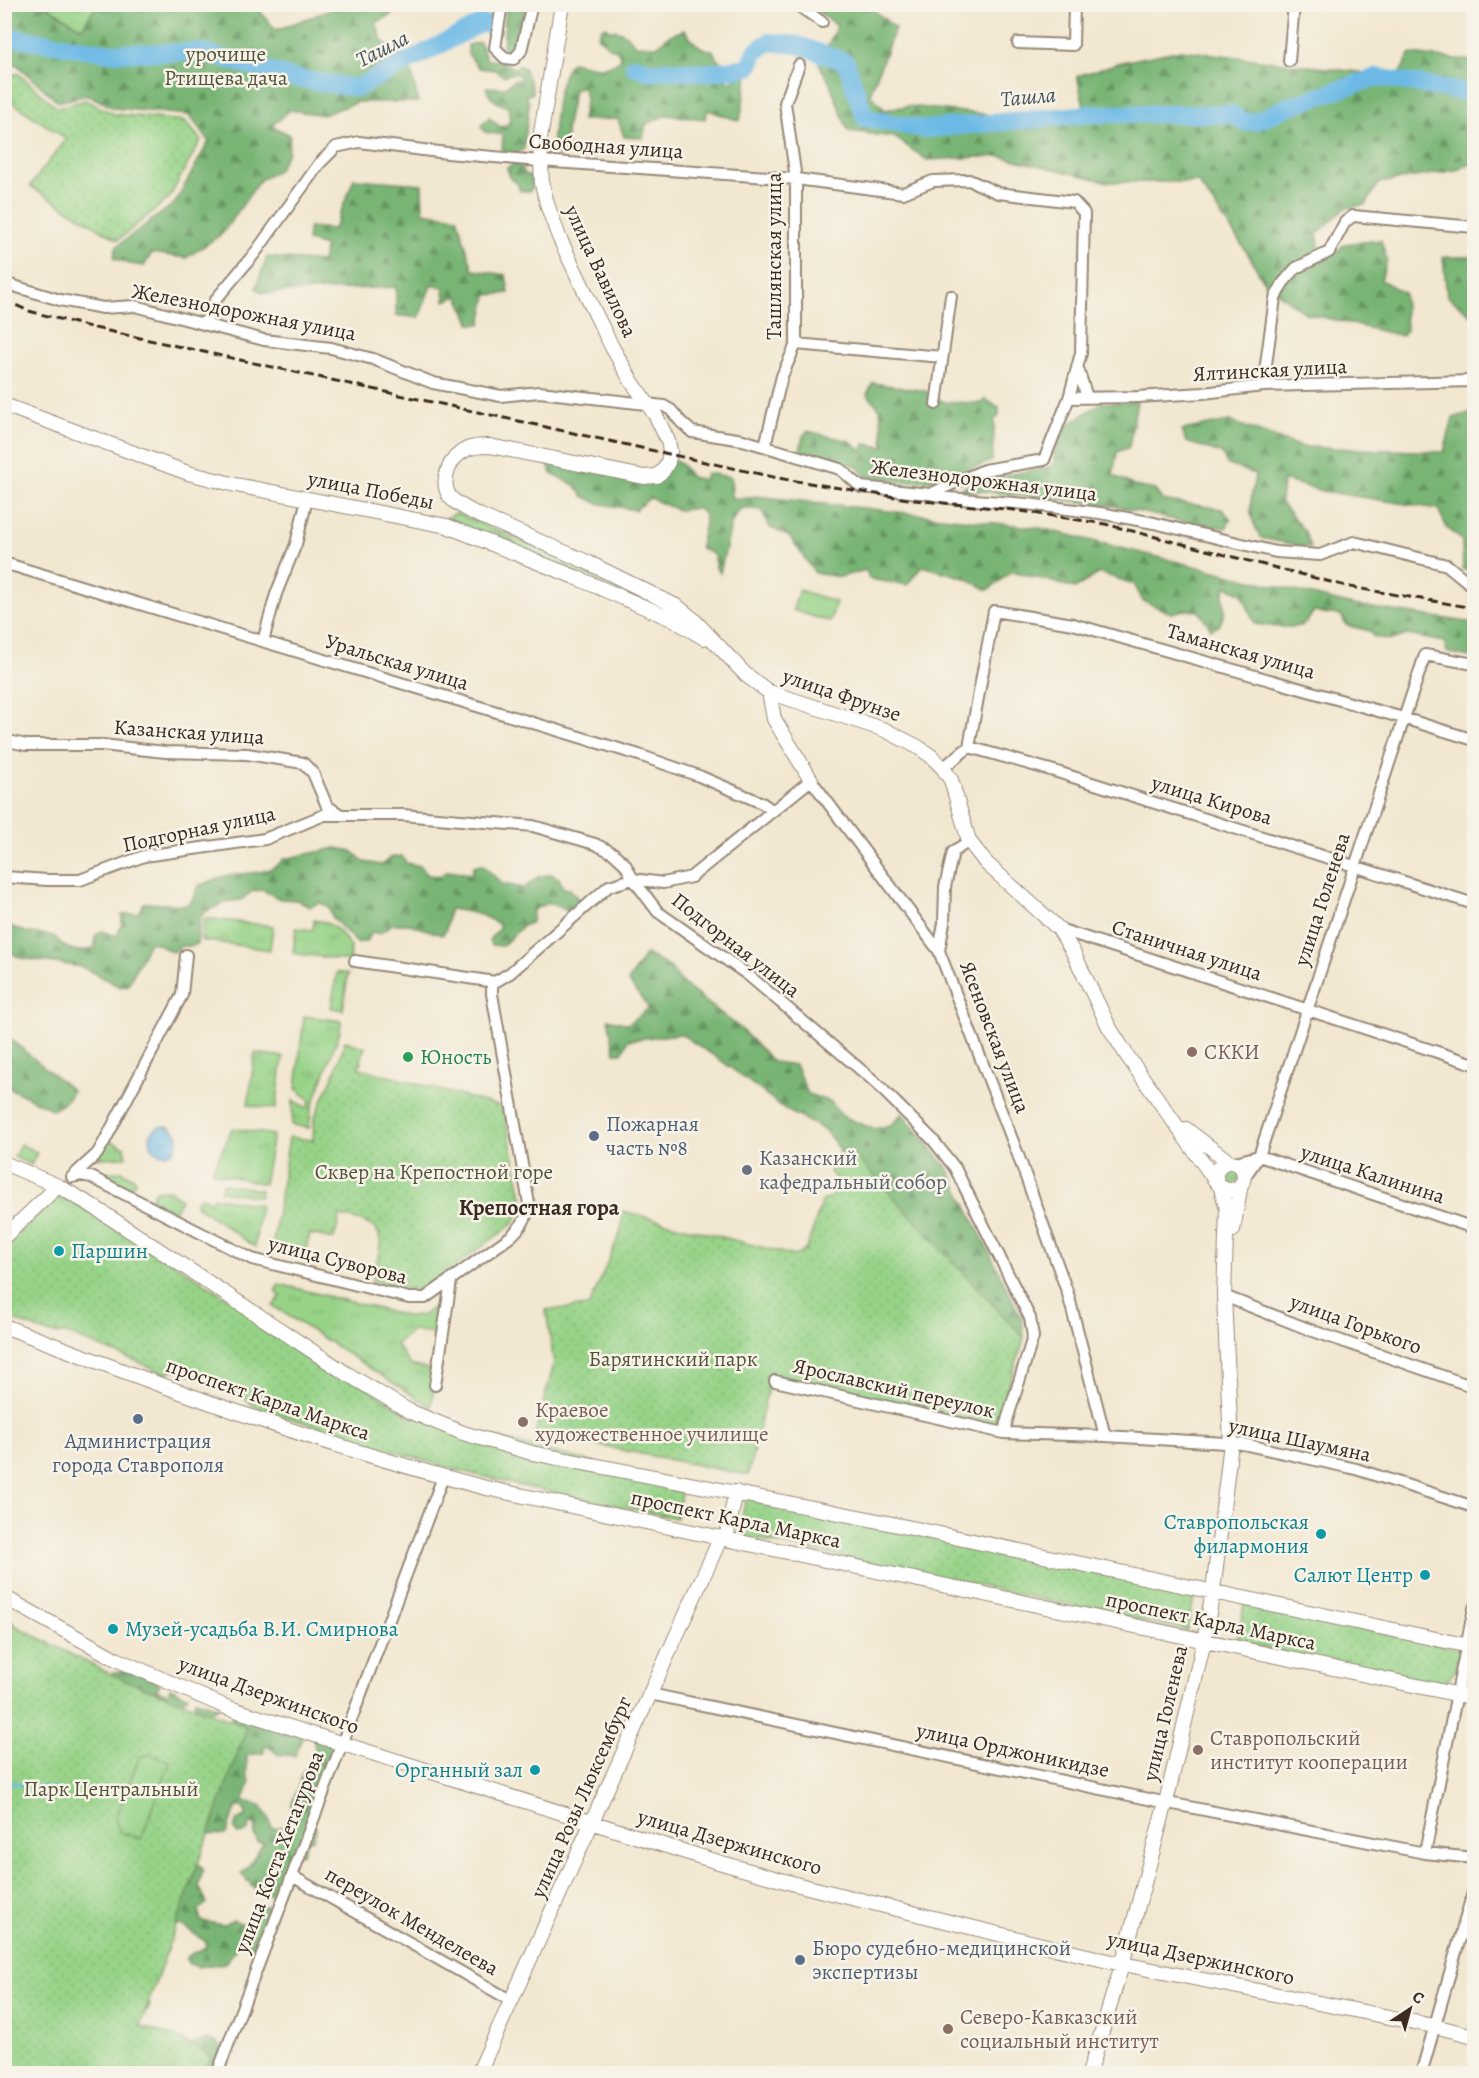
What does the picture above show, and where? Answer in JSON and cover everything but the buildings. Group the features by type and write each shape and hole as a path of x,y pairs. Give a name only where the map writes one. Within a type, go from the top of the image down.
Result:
{"main road":[{"name":"улица Вавилова","path":"562,4 540,139 540,161 548,207 559,237 612,347 648,404"},
{"name":"улица Фрунзе","path":"648,404 664,430 670,451 663,471 656,476 644,477 490,446 477,446 457,456 449,466 446,487 451,497 474,513 664,598 694,620 752,681 769,692 885,730 918,747 943,768 955,791 969,841 986,863 1059,929 1073,952 1109,1027 1219,1186"},
{"name":"улица Победы","path":"4,405 188,473 236,485 447,526 674,620 719,646"},
{"name":"Ясеновская улица","path":"769,692 774,719 811,780"},
{"name":"улица Фрунзе","path":"1162,1104 1194,1136 1231,1162"},
{"path":"1231,1162 1240,1166 1243,1181 1230,1190 1219,1186 1215,1176 1216,1170 1221,1164 1231,1162"},
{"name":"проспект Карла Маркса","path":"4,1163 58,1186 91,1205 344,1372 427,1419 463,1433 532,1453 736,1492 1471,1646"},
{"name":"улица Голенева","path":"1224,1289 1243,1181"},
{"path":"4,1237 58,1186"},
{"name":"улица Голенева","path":"1089,2073 1122,1965 1166,1802 1204,1641 1237,1444 1224,1289 1227,1209 1219,1186"},
{"name":"проспект Карла Маркса","path":"4,1326 234,1412 443,1477 486,1488 1474,1698"},
{"name":"улица Розы Люксембург","path":"478,2073 723,1537 736,1492"},
{"name":"улица Дзержинского","path":"4,1597 116,1659 226,1707 592,1824 795,1884 1122,1965 1434,2026 1474,2036"}],"street":[{"path":"502,4 495,48 505,58 514,59 521,51 532,4"},
{"path":"795,4 822,22"},
{"path":"1018,43 1051,42 1073,45 1074,4"},
{"path":"1289,61 1294,4"},
{"name":"Ташлянская улица","path":"765,446 782,376 796,344 796,179 785,103 799,65"},
{"name":"Свободная улица","path":"206,324 217,298 255,254 319,164 336,147 359,142 540,161 796,179 903,193 933,181 969,180 998,193 1074,202 1084,213 1081,354 1077,368"},
{"path":"1263,386 1275,298 1283,283 1296,268 1329,252 1345,222 1353,216 1474,227"},
{"name":"Железнодорожная улица","path":"4,283 60,300 103,308 135,306 264,340 330,348 374,359 433,383 501,396 539,392 664,406 671,410 692,432 765,446 840,469 861,487 1100,513 1154,523 1275,552 1320,555 1354,542 1447,565 1474,587"},
{"path":"936,404 951,296"},
{"path":"796,344 942,357"},
{"path":"1077,368 1087,397"},
{"path":"930,494 984,470 1044,460 1069,398 1077,368"},
{"name":"Ялтинская улица","path":"1069,398 1203,393 1263,386 1474,381"},
{"path":"263,641 276,594 296,544 307,499"},
{"name":"Уральская улица","path":"4,563 639,755 699,776 762,803 773,811"},
{"name":"Таманская улица","path":"969,747 994,611 1073,624 1474,740"},
{"name":"улица Голенева","path":"1243,1181 1259,1156 1425,655 1474,664"},
{"name":"Казанская улица","path":"4,740 26,745 102,745 165,752 247,754 303,763 313,773 327,806 342,815"},
{"path":"943,768 969,747"},
{"name":"улица Кирова","path":"969,747 1065,774 1474,904"},
{"path":"355,961 495,982 510,973 609,886 633,879 663,884 691,877 811,780"},
{"name":"Ясеновская улица","path":"811,780 939,951 1017,1152 1068,1294 1105,1436"},
{"name":"Подгорная улица","path":"4,877 81,880 144,856 265,839 324,815 402,816 533,826 595,844 613,853 625,864 633,879 658,912 748,975 874,1081 933,1140 949,1160 1030,1318 1033,1336 1004,1433"},
{"path":"939,951 944,923 945,887 953,852 969,841"},
{"name":"Станичная улица","path":"1059,929 1474,1064"},
{"path":"58,1186 72,1177 97,1154 182,995 186,955"},
{"name":"улица Суворова","path":"72,1177 81,1175 91,1177 252,1259 418,1299 433,1294 510,1237 520,1228 528,1214 529,1204 492,994 492,986 495,982"},
{"path":"1231,1162 1259,1156"},
{"name":"улица Калинина","path":"1259,1156 1474,1228"},
{"path":"435,1385 451,1281"},
{"name":"улица Горького","path":"1224,1289 1313,1331 1474,1387"},
{"name":"Ярославский переулок","path":"775,1381 1004,1433"},
{"name":"улица Шаумяна","path":"1004,1433 1237,1444 1356,1469 1474,1507"},
{"name":"улица Коста Хетагурова","path":"217,2073 443,1477"},
{"path":"1425,1853 1456,1694 1471,1646 1474,1608"},
{"name":"улица Орджоникидзе","path":"650,1694 1166,1802 1425,1853 1474,1858"},
{"name":"переулок Менделеева","path":"292,1876 512,2001"},
{"path":"1422,2073 1474,1889"}],"green space":[{"name":"урочище Ртищева дача","path":"11,5 44,5 82,28 97,5 255,5 276,30 344,5 408,5 376,23 382,41 401,54 412,73 418,102 357,102 323,115 290,110 272,126 290,135 288,152 278,170 260,180 222,234 186,258 152,253 144,266 114,258 116,247 175,203 209,141 189,115 114,108 88,95 58,102 16,64 5,70 5,7"},
{"path":"44,5 97,5 82,28"},
{"path":"506,5 528,5 521,41 512,54 506,53 503,49"},
{"path":"809,5 868,5 895,28 870,94 885,110 908,106 1039,120 1087,119 1077,76 1122,62 1181,50 1398,77 1410,54 1474,61 1474,163 1456,170 1379,183 1366,204 1344,209 1317,234 1322,263 1345,244 1381,240 1387,260 1381,280 1404,293 1406,330 1402,336 1305,313 1265,284 1248,254 1198,182 1108,182 999,156 927,160 894,137 848,131 830,84 819,64 837,26"},
{"path":"606,26 608,30 624,33 636,45 657,46 670,35 685,30 704,49 713,50 716,58 722,63 720,73 725,81 733,81 739,69 747,78 740,121 708,110 705,119 666,115 646,124 643,138 624,137 618,119 582,120 586,97 582,86 574,90 566,129 567,147 560,156 553,153 559,91 571,62 603,67 621,59 618,51 607,46 598,36 602,28"},
{"path":"480,42 487,60 503,61 515,69 518,65 524,68 532,88 532,94 526,95 529,103 524,149 516,153 502,151 503,135 485,132 481,126 489,117 500,127 507,125 510,120 508,106 494,100 486,87 504,88 514,80 522,80 518,74 504,76 495,70 479,68 468,54 468,45"},
{"path":"5,70 8,101 5,103"},
{"path":"10,74 19,74 57,108 85,100 114,114 185,121 201,140 169,198 118,240 30,186 66,139 10,101"},
{"path":"515,163 521,164 525,174 531,177 530,191 520,191 517,182 511,180 507,168"},
{"path":"354,179 422,184 423,212 457,217 473,270 506,275 509,293 487,295 481,324 471,324 458,296 445,301 444,288 431,285 419,318 396,315 396,287 263,293 256,288 267,257 322,262 325,246 307,241 309,227 334,229"},
{"path":"1443,257 1474,257 1474,317 1447,296"},
{"path":"873,383 925,391 944,402 982,403 985,399 999,408 999,416 995,419 992,461 941,480 905,482 864,476 857,466 800,452 803,436 807,431 850,441 862,451 865,444 884,447 880,409 867,394"},
{"path":"1137,401 1129,447 1117,452 1113,475 1134,486 1155,490 1162,500 1222,509 1231,519 1226,528 1197,525 1114,506 982,491 962,492 961,488 984,479 1054,466 1054,451 1062,429 1101,403"},
{"path":"1474,406 1474,571 1463,570 1462,540 1447,528 1438,509 1322,491 1283,480 1281,503 1305,532 1311,548 1261,538 1250,507 1255,474 1228,465 1221,453 1186,442 1182,430 1229,421 1302,447 1444,452 1453,418 1472,412"},
{"path":"674,460 681,464 691,477 704,480 706,473 731,477 732,498 756,496 1040,528 1353,605 1474,623 1474,651 1469,657 1447,652 1444,642 1407,635 1392,640 1374,637 1370,631 1346,625 1341,615 1313,612 1304,624 1293,627 1255,624 1242,594 1227,586 1223,595 1225,612 1219,626 1211,629 1199,611 1184,610 1171,613 1143,601 1134,584 1100,573 1075,588 1012,571 988,590 966,578 922,566 907,585 869,579 866,570 840,577 815,573 790,537 769,527 762,510 741,508 732,521 720,573 716,568 713,554 700,548 705,522 704,514 697,508 678,510 650,498 635,510 597,503 583,496 575,485 551,474 548,463 644,480"},
{"path":"456,513 585,568 679,614 678,617 445,519"},
{"path":"799,590 836,602 830,622 793,610"},
{"path":"336,848 352,851 364,862 382,865 392,857 402,856 406,863 420,866 428,875 440,876 447,871 472,874 473,866 483,865 502,884 524,888 538,877 551,874 559,878 563,888 570,889 580,901 567,910 548,903 533,910 532,922 523,926 502,946 491,945 489,940 499,929 499,924 479,914 451,909 446,930 442,935 410,924 392,924 379,934 373,932 366,941 357,943 333,918 328,906 320,903 309,907 297,900 280,899 263,890 253,891 241,900 225,902 200,917 197,944 193,946 182,946 173,952 149,942 128,985 120,987 82,967 21,958 5,950 5,924 25,932 54,936 72,950 89,950 95,948 95,936 102,931 117,936 122,923 122,915 139,913 144,903 186,905 192,900 198,886 225,876 271,869 284,859"},
{"path":"204,918 273,926 270,950 201,940"},
{"path":"314,920 327,923 340,932 351,947 350,961 293,953 296,928 313,930"},
{"path":"646,954 671,968 682,983 740,1028 773,1062 795,1065 808,1094 831,1102 842,1116 873,1129 891,1126 902,1113 949,1170 1022,1319 1024,1338 1007,1391 852,1158 840,1150 825,1130 788,1111 719,1059 681,1034 628,1040 622,1053 615,1053 608,1019 628,1024 649,1008 628,981"},
{"path":"337,972 348,974 343,1010 331,1008"},
{"path":"304,1016 341,1021 340,1031 311,1110 309,1128 292,1125 293,1100 305,1107 308,1107 310,1102 296,1089"},
{"path":"4,1034 73,1091 65,1102 53,1110 5,1086"},
{"name":"Сквер на Крепостной горе","path":"345,1041 365,1047 359,1068 503,1107 522,1196 521,1209 514,1223 427,1287 413,1290 372,1281 379,1253 379,1235 368,1224 340,1216 334,1239 310,1234 304,1255 272,1249 289,1137 313,1140 314,1119 335,1072"},
{"path":"255,1053 283,1057 276,1109 248,1105"},
{"path":"232,1128 273,1135 264,1184 212,1172"},
{"path":"108,1140 125,1147 126,1157 98,1158"},
{"path":"20,1144 37,1152 31,1165 14,1157"},
{"name":"Барятинский парк","path":"840,1150 856,1157 1024,1338 996,1426 771,1375 748,1475 535,1433 554,1364 546,1310 589,1306 621,1231 623,1211 795,1256 807,1248 822,1201 831,1198 837,1180 830,1172"},
{"path":"1226,1165 1234,1165 1240,1171 1240,1179 1234,1185 1226,1185 1220,1179 1220,1171"},
{"path":"122,1171 136,1180 131,1189 103,1176 104,1173"},
{"path":"223,1184 261,1190 260,1197 220,1191"},
{"path":"155,1190 169,1190 181,1199 174,1212 151,1200"},
{"path":"58,1197 99,1215 411,1416 683,1485 676,1518 526,1487 445,1467 255,1407 238,1392 177,1370 164,1374 67,1334 48,1333 5,1317 4,1247 52,1199"},
{"path":"200,1197 206,1198 210,1203 213,1197 260,1205 255,1247 197,1206 196,1202"},
{"path":"279,1284 411,1317 423,1315 446,1297 439,1335 413,1330 396,1344 410,1365 437,1371 431,1407 273,1306 281,1296 275,1292"},
{"path":"746,1498 1195,1593 1187,1630 738,1535"},
{"path":"1244,1604 1461,1649 1453,1674 1440,1685 1237,1643"},
{"name":"Парк Центральный","path":"4,1620 112,1675 247,1727 140,2026 179,2038 211,2057 204,2073 5,2073"},
{"name":"Парк Центральный","path":"5,1621 14,1623 16,1627 110,1677 113,1672 127,1671 132,1674 138,1671 160,1684 156,1690 168,1694 170,1688 188,1696 181,1703 193,1707 195,1700 219,1707 211,1711 209,1716 228,1724 233,1715 259,1721 263,1727 270,1724 299,1732 302,1738 295,1756 277,1754 269,1746 264,1746 264,1753 247,1755 247,1774 250,1782 243,1802 262,1807 272,1828 282,1827 291,1821 292,1805 303,1771 313,1762 316,1755 314,1740 327,1734 339,1754 326,1767 322,1785 316,1792 311,1818 316,1829 313,1839 307,1841 303,1853 294,1855 283,1869 283,1886 278,1891 265,1895 258,1892 241,1874 264,1843 258,1842 254,1835 256,1826 251,1822 247,1832 238,1834 234,1829 237,1820 245,1816 245,1809 238,1806 225,1835 206,1834 190,1855 203,1869 199,1886 207,1903 198,1910 201,1921 224,1925 233,1920 244,1924 261,1907 267,1906 269,1910 256,1948 248,1947 243,1939 238,1939 232,1955 225,1963 197,1967 189,1964 186,1959 206,1947 206,1942 181,1925 173,1926 145,1999 150,2005 148,2010 139,2016 5,2073"},
{"path":"150,1754 170,1762 141,1839 120,1832 115,1819 139,1758"},
{"path":"206,2039 217,2043 224,2052 226,2067 224,2073 198,2073 190,2050 195,2043"}],"water":[{"path":"164,1126 174,1130 178,1140 174,1150 164,1154 154,1150 150,1140 154,1130"}],"waterway":[{"path":"475,4 482,23"},
{"name":"Ташла","path":"4,36 110,53 201,52 293,78 357,88 482,23 491,26"},
{"name":"Ташла","path":"634,66 650,72 666,70 705,73 749,67 756,51 769,42 798,45 846,62 865,118 924,129 1092,114 1231,114 1244,122 1257,121 1289,106 1377,77 1474,94"},
{"path":"4,1782 54,1789"}],"railway":[{"path":"4,300 29,311 90,327 778,478 914,500 1014,510 1105,524 1350,587 1474,608"}],"place":[{"name":"СККИ","path":"1192,1052"},
{"name":"Юность","path":"408,1057"},
{"name":"Пожарная часть №8","path":"594,1136"},
{"name":"Казанский кафедральный собор","path":"747,1170"},
{"name":"Паршин","path":"59,1251"},
{"name":"Администрация города Ставрополя","path":"138,1419"},
{"name":"Краевое художественное училище","path":"523,1422"},
{"name":"Ставропольская филармония","path":"1321,1534"},
{"name":"Салют Центр","path":"1425,1575"},
{"name":"Музей-усадьба В.И. Смирнова","path":"113,1629"},
{"name":"Ставропольский институт кооперации","path":"1198,1750"},
{"name":"Органный зал","path":"535,1770"},
{"name":"Бюро судебно-медицинской экспертизы","path":"800,1960"},
{"name":"Северо-Кавказский социальный институт","path":"948,2029"}],"district":[{"name":"Крепостная гора","path":"539,1207"}]}
